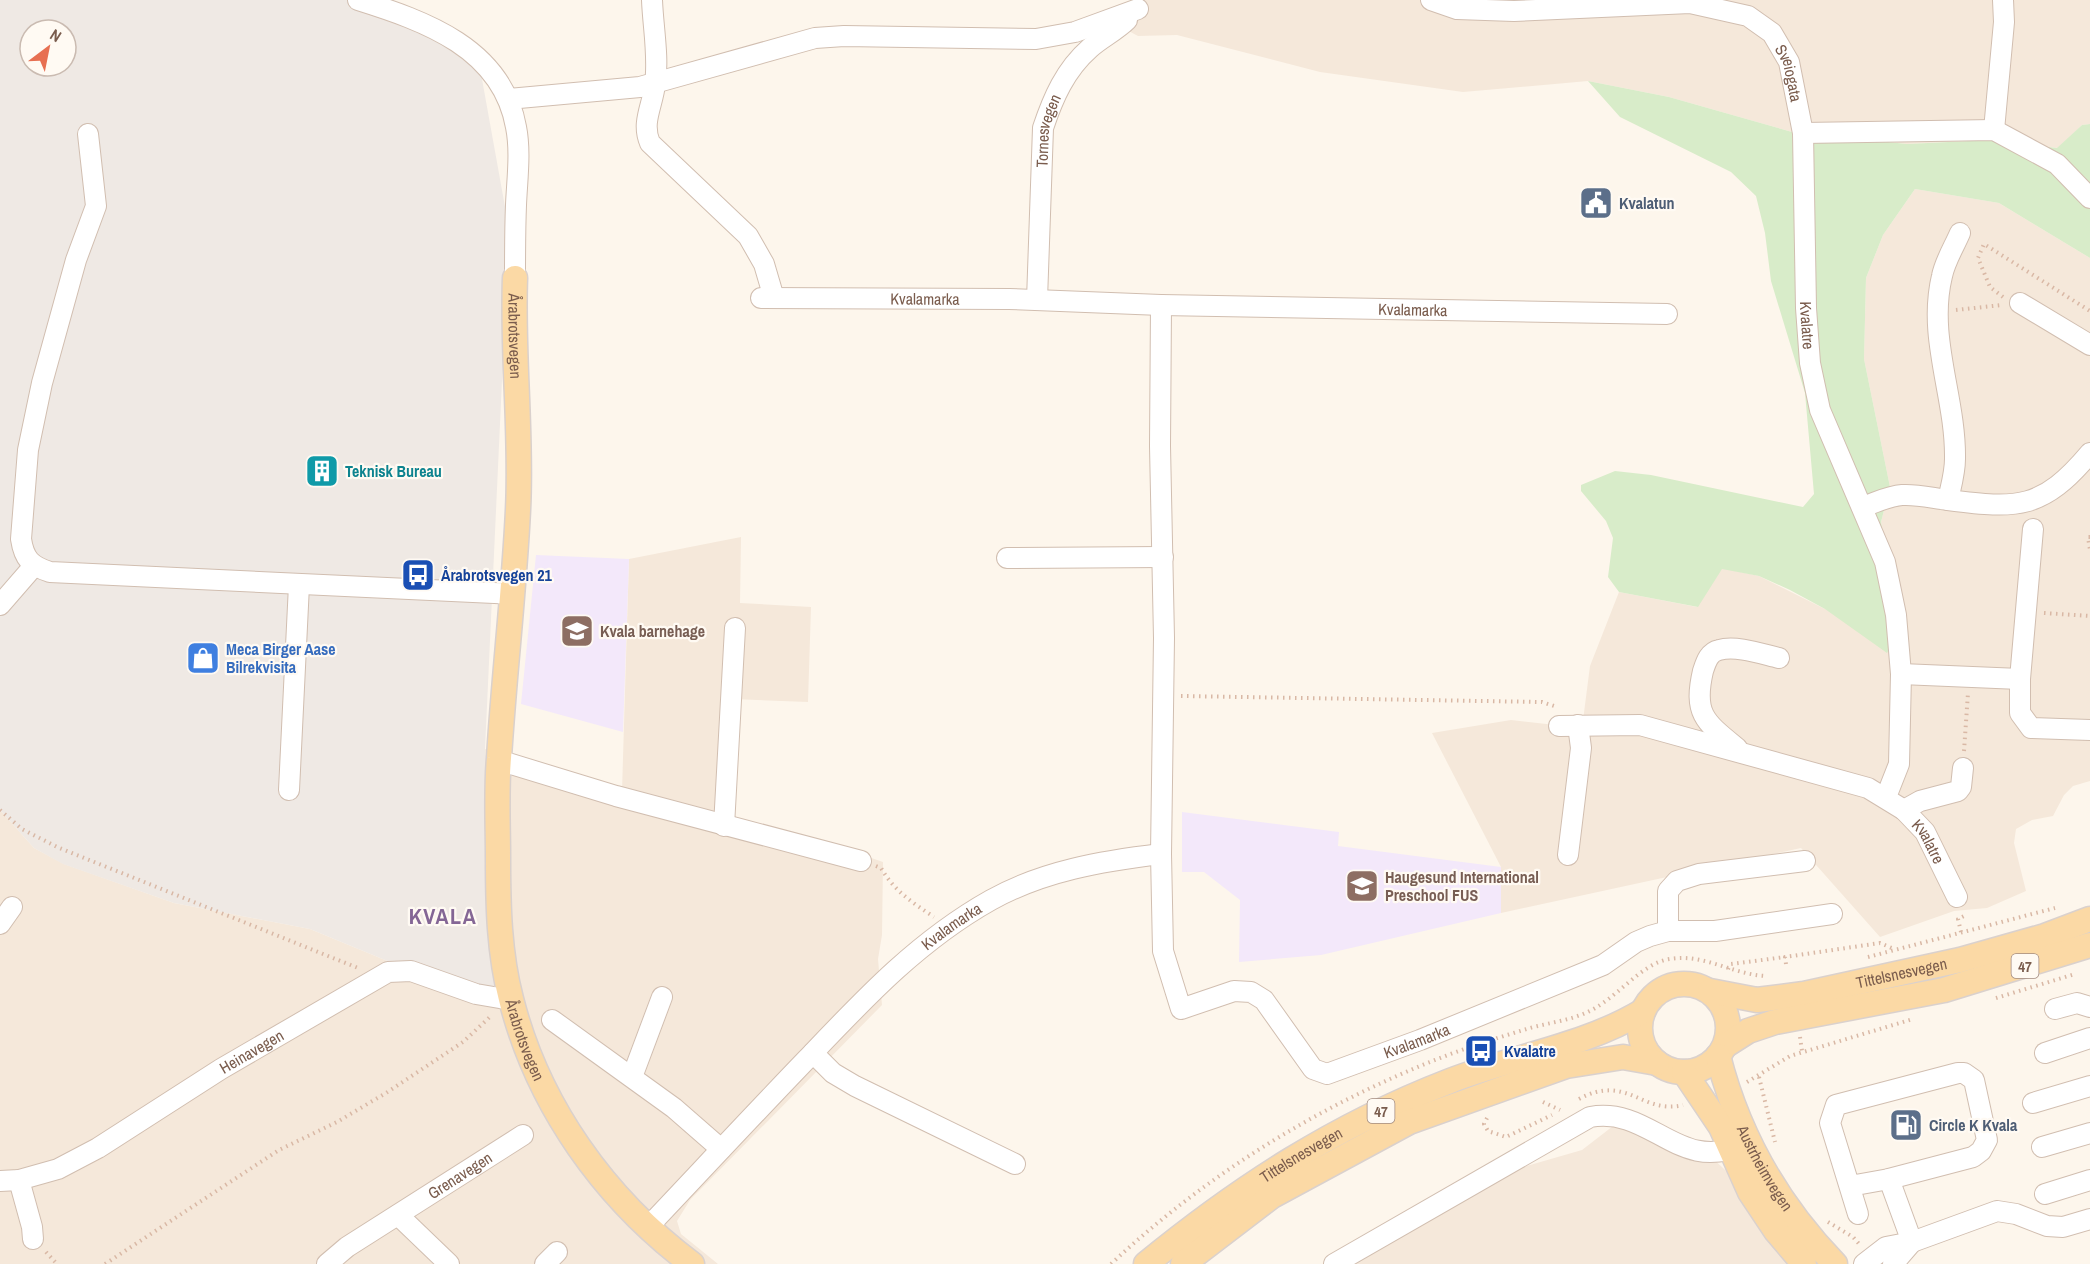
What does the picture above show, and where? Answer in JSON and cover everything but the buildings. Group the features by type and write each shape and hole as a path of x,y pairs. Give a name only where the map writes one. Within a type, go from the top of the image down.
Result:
{"main road":[{"name":"Årabrotsvegen","path":"515,278 519,487 513,594 498,760 498,899 503,958 512,1002 544,1086 565,1126 615,1196 692,1264"},
{"name":"Tittelsnesvegen","path":"1710,991 1757,1000 1804,994 1960,960 2045,936 2090,919"},
{"name":"Tittelsnesvegen","path":"1722,1051 1748,1031 1775,1022 1944,990 2090,945"},
{"name":"47","path":"1643,1011 1654,994 1672,985 1692,984 1710,991"},
{"path":"1710,991 1718,998 1727,1015 1728,1035 1722,1051"},
{"name":"Tittelsnesvegen","path":"1146,1264 1193,1226 1258,1179 1323,1140 1400,1102 1452,1080 1591,1037 1615,1028 1643,1011"},
{"path":"1643,1011 1641,1040 1657,1063"},
{"name":"47","path":"1657,1063 1675,1071 1684,1072 1703,1068 1722,1051"},
{"name":"Austrheimvegen","path":"1722,1051 1749,1192 1776,1231 1804,1264"},
{"name":"Tittelsnesvegen","path":"1183,1264 1272,1196 1409,1122 1566,1066 1623,1057 1657,1063"},
{"name":"Austrheimvegen","path":"1684,1072 1809,1237 1835,1264"}],"street":[{"name":"Årabrotsvegen","path":"358,0 409,8 435,28 468,48 492,70 508,99 516,127 518,157 515,278"},
{"path":"652,0 656,83"},
{"name":"Sveiogata","path":"1431,0 1457,9 1514,11 1690,3 1748,16 1772,33 1789,62 1803,133"},
{"path":"1994,130 2004,22 2003,0"},
{"path":"508,99 656,83 815,38 844,36 1036,39 1075,32 1141,5"},
{"name":"Tornesvegen","path":"1037,300 1042,128 1069,70 1090,48 1141,5"},
{"name":"Kvalamarka","path":"656,83 646,122 650,143 712,198 748,236 764,264 767,298 1037,300 1161,305 1667,314"},
{"path":"1803,133 1994,130 2057,164 2090,198"},
{"name":"Kvalatre","path":"1803,133 1805,277 1810,363 1820,410 1885,562 1891,586 1901,674 1899,764 1886,797"},
{"path":"88,134 96,206 76,260 42,383 27,450 21,539 23,554 33,567 50,572 513,594"},
{"path":"1948,500 1954,474 1955,447 1937,333 1937,309 1942,273 1960,233"},
{"path":"2020,303 2090,345"},
{"name":"Kvalamarka","path":"1161,305 1163,951 1181,1009 1234,991 1251,992 1264,1000 1313,1069 1327,1074 1420,1040 1603,965 1636,942 1668,931 1715,931 1832,914"},
{"path":"1862,507 1900,495 2000,506 2032,501 2058,487 2090,453"},
{"path":"2032,529 2020,679 2020,713 2031,728 2090,730"},
{"path":"1007,558 1163,557"},
{"path":"0,605 33,567"},
{"path":"289,790 299,585"},
{"path":"724,826 735,628"},
{"name":"Kvalatre","path":"1745,754 1701,714 1699,689 1706,661 1717,650 1728,648 1779,658"},
{"path":"1901,674 2020,679"},
{"path":"1568,855 1581,748 1578,725"},
{"name":"Kvalatre","path":"1558,726 1640,725 1836,777 1868,788 1904,810 1925,832 1957,897"},
{"path":"498,760 724,826 861,861"},
{"path":"1904,810 1920,801 1958,791 1961,786 1963,768"},
{"name":"Kvalamarka","path":"648,1227 880,982 948,927 992,899 1066,870 1113,860 1161,854"},
{"path":"1668,931 1668,891 1684,877 1805,861"},
{"path":"0,924 12,907"},
{"name":"Heinavegen","path":"9,1180 58,1169 98,1148 221,1069 378,976 400,970 411,971 476,994 512,1002"},
{"path":"632,1077 662,997"},
{"path":"2055,1009 2078,1003 2090,1007"},
{"name":"Årabrotsvegen","path":"552,1020 674,1108 721,1149"},
{"path":"2045,1053 2090,1038"},
{"path":"813,1053 833,1073 855,1086 1015,1164"},
{"path":"1850,1186 1889,1179 1972,1156 1985,1145 1987,1140 1978,1089 1969,1075 1958,1073 1836,1105 1830,1124 1858,1214"},
{"path":"2033,1104 2090,1086"},
{"path":"1334,1264 1590,1117 1620,1116 1698,1152 1721,1153 1740,1146"},
{"path":"2042,1147 2090,1133"},
{"name":"Grenavegen","path":"327,1264 347,1247 523,1135"},
{"path":"1889,1179 1912,1242"},
{"path":"9,1180 32,1227 33,1239"},
{"path":"2045,1194 2090,1180"},
{"path":"1864,1256 1886,1247 1912,1242 1997,1211 2016,1214 2047,1226 2063,1227 2090,1219"},
{"path":"398,1215 449,1264"},
{"path":"1893,1264 1912,1242"}],"path":[{"path":"1937,309 1973,310 2010,303 1990,287 1978,258 1984,244 2090,311"},
{"path":"2090,537 2088,537 2090,550"},
{"path":"2026,612 2090,616"},
{"path":"1963,768 1969,677"},
{"path":"1163,696 1542,702 1554,705 1578,725"},
{"path":"0,810 22,829 57,847 378,976"},
{"path":"861,861 881,868 889,882 904,897 948,927"},
{"path":"1862,958 2062,905"},
{"path":"1728,969 1731,964 1880,943 1894,949"},
{"path":"1450,1054 1582,1014 1604,1004 1650,967 1667,959 1685,957 1709,961 1748,975 1774,976"},
{"path":"1785,957 1786,964"},
{"path":"105,1264 279,1150 337,1122 386,1093 463,1042 490,1016 512,1002"},
{"path":"1800,1037 1802,1051"},
{"path":"1744,1083 1759,1077 1776,1063 1802,1051 1821,1046"},
{"path":"1759,1077 1762,1097 1777,1147"},
{"path":"1543,1102 1560,1110"},
{"path":"1489,1118 1484,1121 1488,1131 1506,1137 1550,1116"},
{"path":"1822,1218 1853,1237 1864,1256"}],"shaded area":[{"path":"0,0 363,0 375,4 480,68 509,229 485,749 501,880 509,1000 402,967 310,929 174,903 63,864 34,848 0,810"},
{"path":"1142,0 2090,0 2090,124 2082,125 2058,148 1990,140 1907,144 1792,132 1669,97 1588,81 1463,92 1320,72 1177,35 1138,36 1123,28"},
{"path":"1915,189 1999,203 2090,258 2090,781 2073,786 2064,795 2053,816 2032,820 2016,829 2014,843 2026,891 1987,908 1954,911 1880,937 1801,848 1501,913 1501,867 1432,733 1511,720 1582,728 1590,666 1619,592 1697,607 1722,568 1759,576 1825,609 1891,582 1881,522 1890,487 1864,359 1866,278 1883,235"},
{"path":"741,537 740,603 811,607 808,702 732,699 722,822 851,851 883,862 882,935 878,959 882,1005 690,1200 677,1221 681,1234 718,1264 0,1264 0,810 34,848 64,864 174,903 310,929 402,967 501,880 485,749 622,791 629,559"},
{"name":"Kvala barnehage","path":"536,555 629,559 623,732 521,704"},
{"name":"Haugesund International Preschool FUS","path":"1182,812 1339,832 1338,846 1501,867 1501,913 1321,955 1239,962 1240,900 1204,872 1182,872"},
{"path":"1626,1116 1710,1156 1736,1180 1798,1264 1348,1264 1506,1172 1582,1150"}],"green space":[{"path":"1588,81 1669,97 1792,132 1907,144 1990,140 2057,148 2082,125 2090,124 2090,258 1999,203 1915,189 1883,235 1866,278 1864,359 1890,487 1881,522 1891,582 1896,638 1887,653 1825,609 1759,576 1722,569 1698,607 1619,592 1608,577 1613,538 1606,521 1581,491 1581,485 1615,471 1651,475 1803,507 1814,494 1805,393 1771,281 1765,233 1756,196 1731,172 1620,117"}],"place":[{"name":"Kvalatun","path":"1596,203"},
{"name":"Teknisk Bureau","path":"322,471"},
{"name":"Årabrotsvegen 21","path":"418,575"},
{"name":"Kvala barnehage","path":"577,631"},
{"name":"Meca Birger Aase Bilrekvisita","path":"203,658"},
{"name":"Haugesund International Preschool FUS","path":"1362,886"},
{"name":"Kvalatre","path":"1481,1051"},
{"name":"Circle K Kvala","path":"1906,1125"}],"district":[{"name":"KVALA","path":"443,916"}]}
